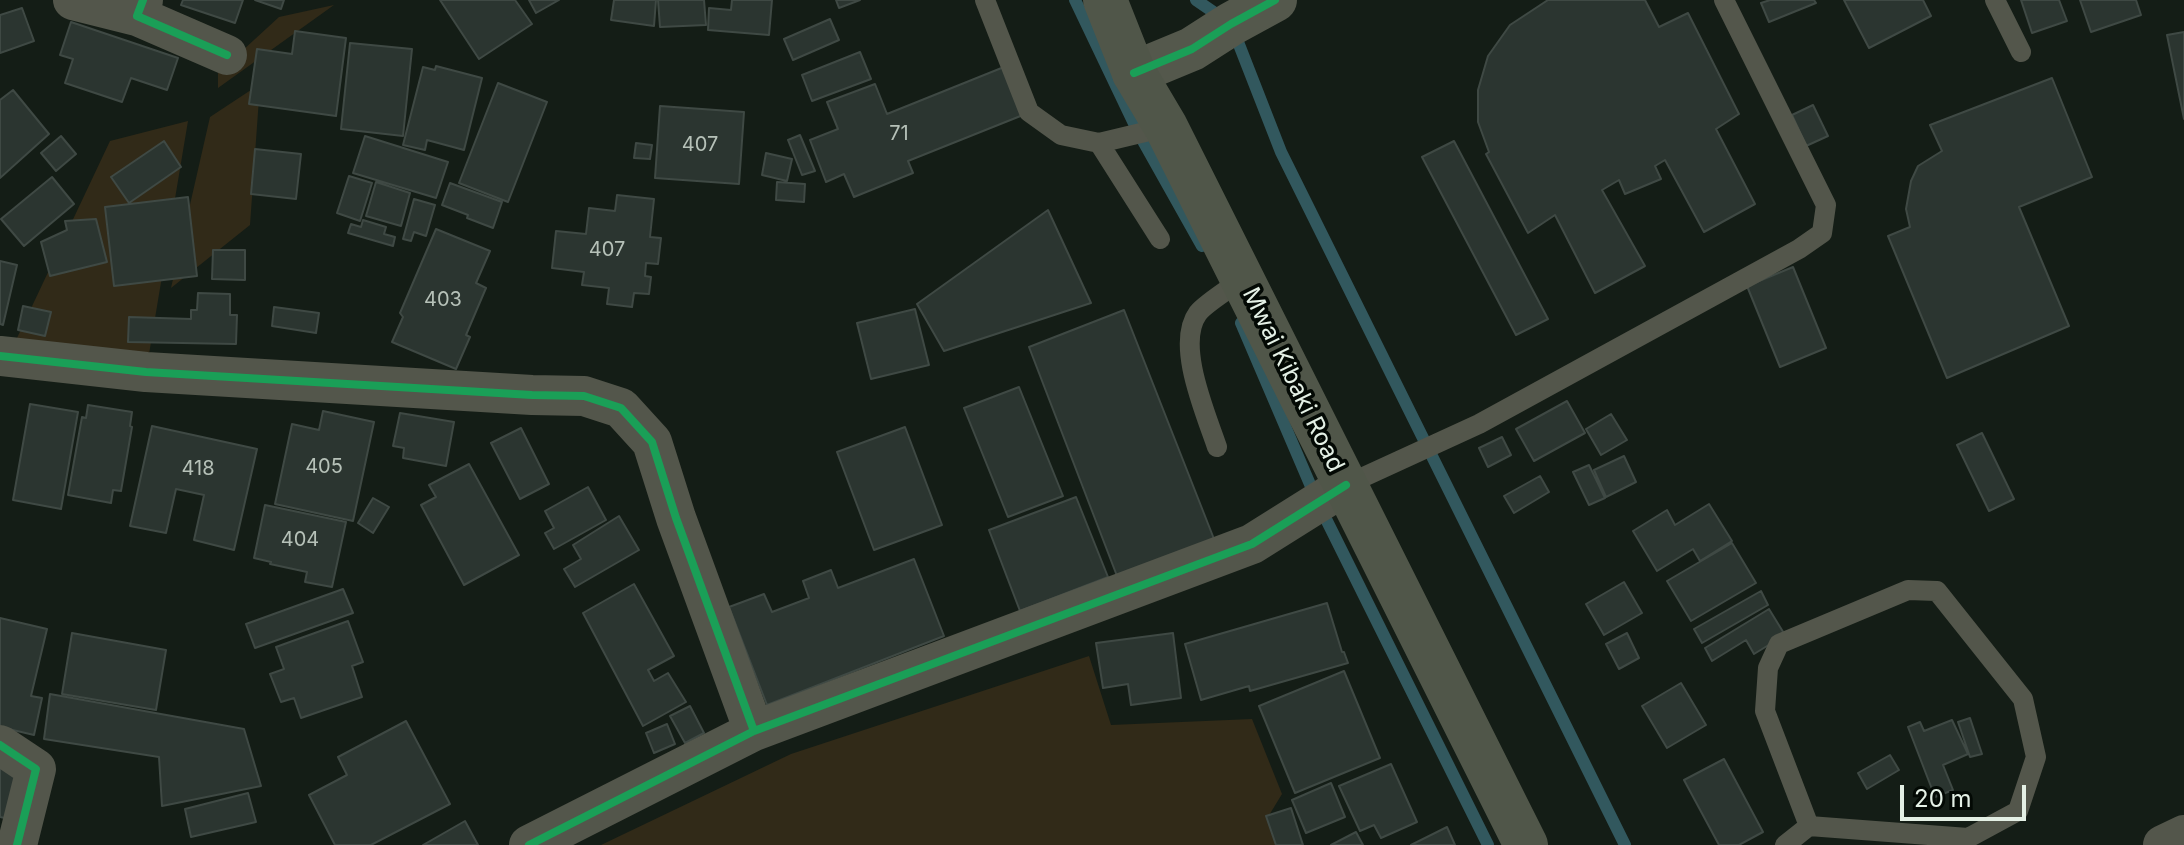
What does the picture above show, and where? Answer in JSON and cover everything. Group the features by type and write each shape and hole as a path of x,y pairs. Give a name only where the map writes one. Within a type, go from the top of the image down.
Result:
{"main road":[{"name":"Mwai Kibaki Road","path":"1105,0 1134,73 1166,127 1526,845"}],"street":[{"path":"73,0 140,8 227,55"},
{"path":"1134,73 1192,49 1275,0"},
{"path":"0,356 146,372 584,396 621,408 652,442 676,518 754,731"},
{"path":"529,845 754,731 1252,544 1346,485"},
{"path":"0,745 36,769 17,845"},
{"path":"2163,845 2184,835"}],"lane":[{"path":"985,0 1029,112 1061,135 1099,143 1166,127"},
{"path":"1346,485 1479,424 1799,249 1822,233 1826,205 1724,0"},
{"path":"1995,0 2021,52"},
{"path":"1099,143 1160,239"},
{"path":"1217,447 1195,384 1189,333 1198,313 1243,279"},
{"path":"1785,845 1809,826 1968,838 2018,811 2036,757 2023,699 1937,591 1908,590 1779,644 1768,668 1765,711 1809,826"}],"shaded area":[{"path":"334,5 218,88 218,73 279,17"},
{"path":"260,84 250,225 171,288 210,117"},
{"path":"188,121 146,372 17,338 110,141"},
{"path":"1089,656 1111,725 1252,719 1282,794 1268,817 1276,845 601,845 791,754"}],"building":[{"path":"183,0 243,0 235,23 181,5"},
{"path":"255,0 284,0 281,9"},
{"path":"440,0 515,0 532,24 479,59"},
{"path":"529,0 559,0 536,13"},
{"path":"614,0 656,0 654,26 611,20"},
{"path":"658,0 704,0 706,25 660,27"},
{"path":"732,0 772,0 769,35 708,30 709,8 731,10"},
{"path":"836,0 860,0 839,8"},
{"path":"1548,0 1645,0 1659,27 1688,13 1739,114 1716,129 1755,204 1704,232 1665,160 1655,166 1661,179 1625,194 1619,180 1602,190 1645,266 1595,293 1555,215 1528,233 1486,154 1489,152 1478,122 1478,90 1488,56 1510,25"},
{"path":"1770,0 1814,0 1816,3 1769,22 1761,3"},
{"path":"1844,0 1923,0 1931,16 1869,48"},
{"path":"2021,0 2059,0 2067,21 2032,33"},
{"path":"2080,0 2136,0 2141,15 2091,32"},
{"path":"22,8 34,41 0,53 0,15"},
{"path":"830,19 839,40 793,60 784,39"},
{"path":"71,22 178,58 167,90 131,78 122,102 65,83 73,59 60,55"},
{"path":"295,31 346,38 336,116 249,104 257,49 292,54"},
{"path":"2184,32 2184,119 2167,35"},
{"path":"350,43 412,49 403,136 341,129"},
{"path":"860,52 871,79 812,101 802,75"},
{"path":"436,66 482,78 464,150 427,140 425,150 403,145 423,67 435,70"},
{"path":"1004,67 1023,115 908,161 913,173 854,197 844,174 826,182 810,140 838,129 827,102 875,84 887,114"},
{"path":"2052,78 2092,177 2019,207 2069,326 1947,378 1888,236 1910,227 1906,209 1911,181 1918,166 1942,151 1930,125"},
{"path":"498,83 547,102 508,202 459,183"},
{"path":"13,90 49,134 0,178 0,100"},
{"path":"1813,105 1828,136 1806,146 1792,115"},
{"path":"660,106 744,112 739,184 655,178"},
{"path":"800,135 815,171 802,175 788,140"},
{"path":"61,136 76,154 56,171 41,153"},
{"path":"365,136 448,162 436,198 353,173"},
{"path":"164,141 181,167 129,203 111,177"},
{"path":"1454,141 1548,319 1516,335 1422,157"},
{"path":"636,143 652,145 650,159 634,158"},
{"path":"255,149 301,154 296,199 251,194"},
{"path":"766,153 792,159 787,181 762,175"},
{"path":"349,176 372,183 360,221 337,213"},
{"path":"52,177 74,204 24,246 1,219"},
{"path":"376,182 410,193 401,226 366,216"},
{"path":"777,182 805,184 804,202 776,200"},
{"path":"450,183 502,202 493,228 442,205"},
{"path":"617,195 654,199 650,237 661,238 658,264 646,263 645,276 651,277 649,294 634,293 632,307 607,304 609,288 582,285 584,272 552,268 556,231 586,234 589,208 615,211"},
{"path":"188,197 197,276 114,286 105,207"},
{"path":"414,199 435,205 426,236 414,232 411,241 403,239"},
{"path":"1048,210 1091,303 944,351 917,304"},
{"path":"96,219 107,262 50,276 41,242 67,230 65,221"},
{"path":"363,220 386,227 384,234 395,237 393,246 348,233 351,224 361,227"},
{"path":"436,229 490,251 476,283 486,288 466,335 470,337 456,369 392,342 403,317 400,313"},
{"path":"213,250 245,250 245,280 212,279"},
{"path":"0,261 17,265 3,325 0,324"},
{"path":"1793,267 1826,348 1780,367 1747,286"},
{"path":"198,293 230,294 230,315 237,315 236,344 128,342 129,317 191,319 191,310 197,310"},
{"path":"23,306 51,312 45,336 18,330"},
{"path":"274,307 319,313 316,333 272,326"},
{"path":"915,309 929,365 871,379 857,323"},
{"path":"1124,310 1214,539 1117,576 1029,347"},
{"path":"1019,387 1063,496 1008,517 964,408"},
{"path":"1567,401 1585,433 1534,461 1516,429"},
{"path":"30,404 78,412 61,509 13,500"},
{"path":"88,405 132,412 121,491 113,490 111,503 68,495 82,417 86,418"},
{"path":"323,411 374,422 353,521 275,504 292,424 319,430"},
{"path":"400,413 454,422 446,466 403,458 404,448 393,446"},
{"path":"1611,414 1627,440 1601,455 1586,429"},
{"path":"152,426 257,449 234,550 194,540 204,495 176,489 166,533 130,526"},
{"path":"905,427 942,525 874,550 837,452"},
{"path":"521,428 549,484 520,499 491,443"},
{"path":"1982,433 2014,499 1989,511 1957,445"},
{"path":"1502,437 1511,455 1488,467 1479,448"},
{"path":"1624,456 1636,482 1606,497 1594,470"},
{"path":"469,464 519,555 464,585 421,505 436,497 429,485"},
{"path":"1589,465 1605,498 1589,505 1573,472"},
{"path":"1540,476 1549,492 1514,513 1504,496"},
{"path":"588,487 606,520 554,549 545,533 554,528 545,511"},
{"path":"1076,497 1108,577 1020,611 989,530"},
{"path":"373,498 389,507 373,533 358,523"},
{"path":"1709,504 1732,541 1700,561 1693,549 1657,571 1633,531 1667,510 1675,525"},
{"path":"265,505 346,522 332,587 305,582 307,572 254,558"},
{"path":"619,516 639,550 575,587 564,569 581,559 573,545"},
{"path":"1732,543 1756,583 1691,621 1667,581"},
{"path":"914,559 944,636 767,705 729,607 764,594 772,612 809,598 803,581 831,570 838,588"},
{"path":"1624,582 1642,613 1604,635 1586,604"},
{"path":"634,584 674,656 648,670 654,681 668,673 686,702 643,726 583,613"},
{"path":"343,589 353,613 255,648 246,624"},
{"path":"1761,591 1768,605 1702,643 1694,629"},
{"path":"1327,603 1348,663 1250,691 1249,686 1201,700 1185,644"},
{"path":"1769,609 1785,635 1754,654 1746,640 1712,661 1705,648"},
{"path":"0,618 47,629 31,696 42,698 34,735 0,727"},
{"path":"348,621 363,662 352,666 362,697 301,718 294,698 281,702 270,674 284,669 276,647"},
{"path":"72,633 166,650 156,710 62,694"},
{"path":"1173,633 1181,698 1131,705 1128,684 1103,688 1096,643"},
{"path":"1627,633 1639,658 1619,669 1606,644"},
{"path":"1344,671 1380,758 1295,793 1259,706"},
{"path":"1681,683 1706,725 1667,748 1642,706"},
{"path":"50,694 244,729 261,786 162,806 159,757 44,739"},
{"path":"690,706 704,733 685,743 670,716"},
{"path":"1970,718 1982,754 1970,757 1958,722"},
{"path":"1952,720 1968,754 1943,765 1953,790 1935,797 1908,727 1920,722 1924,731"},
{"path":"406,721 450,804 371,845 335,845 309,795 347,775 338,757"},
{"path":"667,724 675,744 654,753 646,733"},
{"path":"1890,755 1899,770 1867,789 1858,773"},
{"path":"0,757 27,764 13,820 0,817"},
{"path":"1724,759 1763,832 1739,845 1719,845 1684,780"},
{"path":"1391,764 1417,822 1381,838 1374,825 1360,831 1339,786"},
{"path":"1331,783 1345,817 1306,833 1292,800"},
{"path":"248,793 256,822 191,837 185,809"},
{"path":"1291,808 1303,845 1276,845 1266,816"},
{"path":"465,821 478,845 423,845"},
{"path":"1447,827 1455,845 1411,845"},
{"path":"1356,832 1363,845 1331,845"}],"waterway":[{"path":"1075,0 1138,132 1202,246"},
{"path":"1196,0 1231,24 1281,152 1625,845"},
{"path":"1241,323 1318,503 1488,845"}],"cycle path":[{"path":"143,0 137,16 227,55"},
{"path":"1134,73 1192,49 1275,0"},
{"path":"0,356 146,372 584,396 621,408 652,442 676,518 754,731"},
{"path":"529,845 754,731 1252,544 1346,485"},
{"path":"0,745 36,769 17,845"}]}
